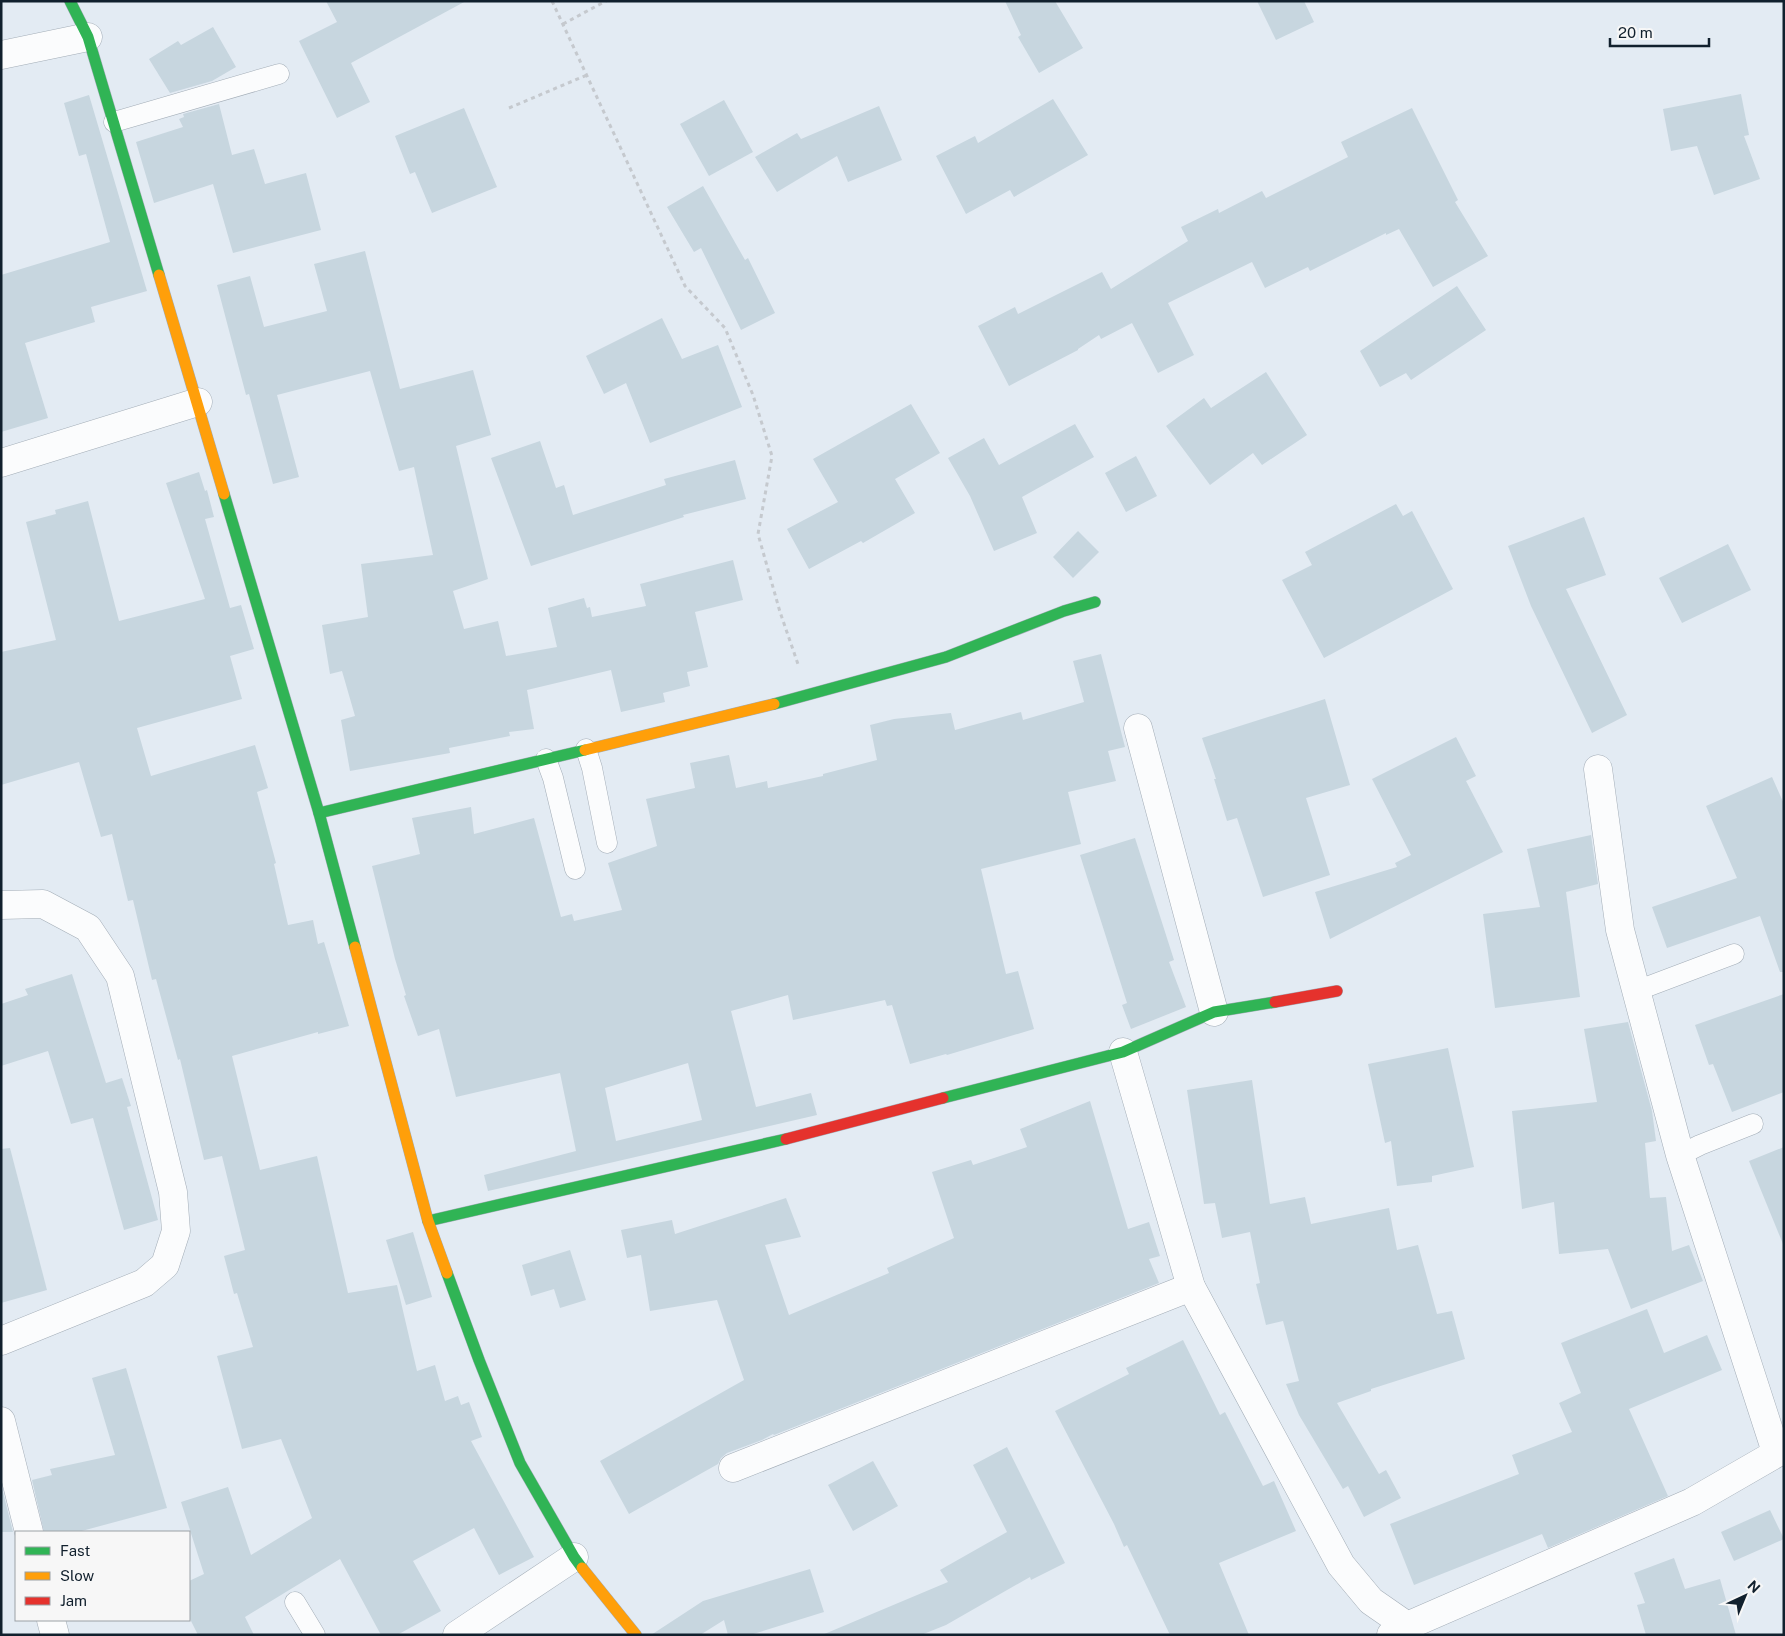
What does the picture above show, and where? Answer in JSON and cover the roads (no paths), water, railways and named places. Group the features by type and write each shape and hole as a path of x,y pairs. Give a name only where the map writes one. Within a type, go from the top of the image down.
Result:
{"street":[{"path":"70,1 88,37 319,813 428,1221 479,1360 520,1463 574,1557 636,1635"},
{"path":"1,55 88,37"},
{"path":"1,463 198,402"},
{"path":"319,813 809,696 946,657 1064,611 1095,602"},
{"path":"1138,728 1214,1012"},
{"path":"1123,1052 1192,1287 1341,1565 1371,1601 1402,1632 1692,1502 1780,1450 1680,1155 1636,991 1620,930 1598,769"},
{"path":"1,905 43,904 88,928 120,976 173,1192 176,1231 164,1265 144,1283 1,1341"},
{"path":"428,1221 782,1140 1123,1052 1214,1012 1338,991"},
{"path":"733,1468 1192,1287"},
{"path":"1,1421 29,1531"},
{"path":"457,1635 574,1557"},
{"path":"51,1621 55,1635"}],"lane":[{"path":"114,122 279,74"},
{"path":"586,749 592,768 607,842"},
{"path":"546,759 553,778 575,869"},
{"path":"1636,991 1734,954"},
{"path":"1680,1155 1753,1124"},
{"path":"295,1602 314,1635"}]}
